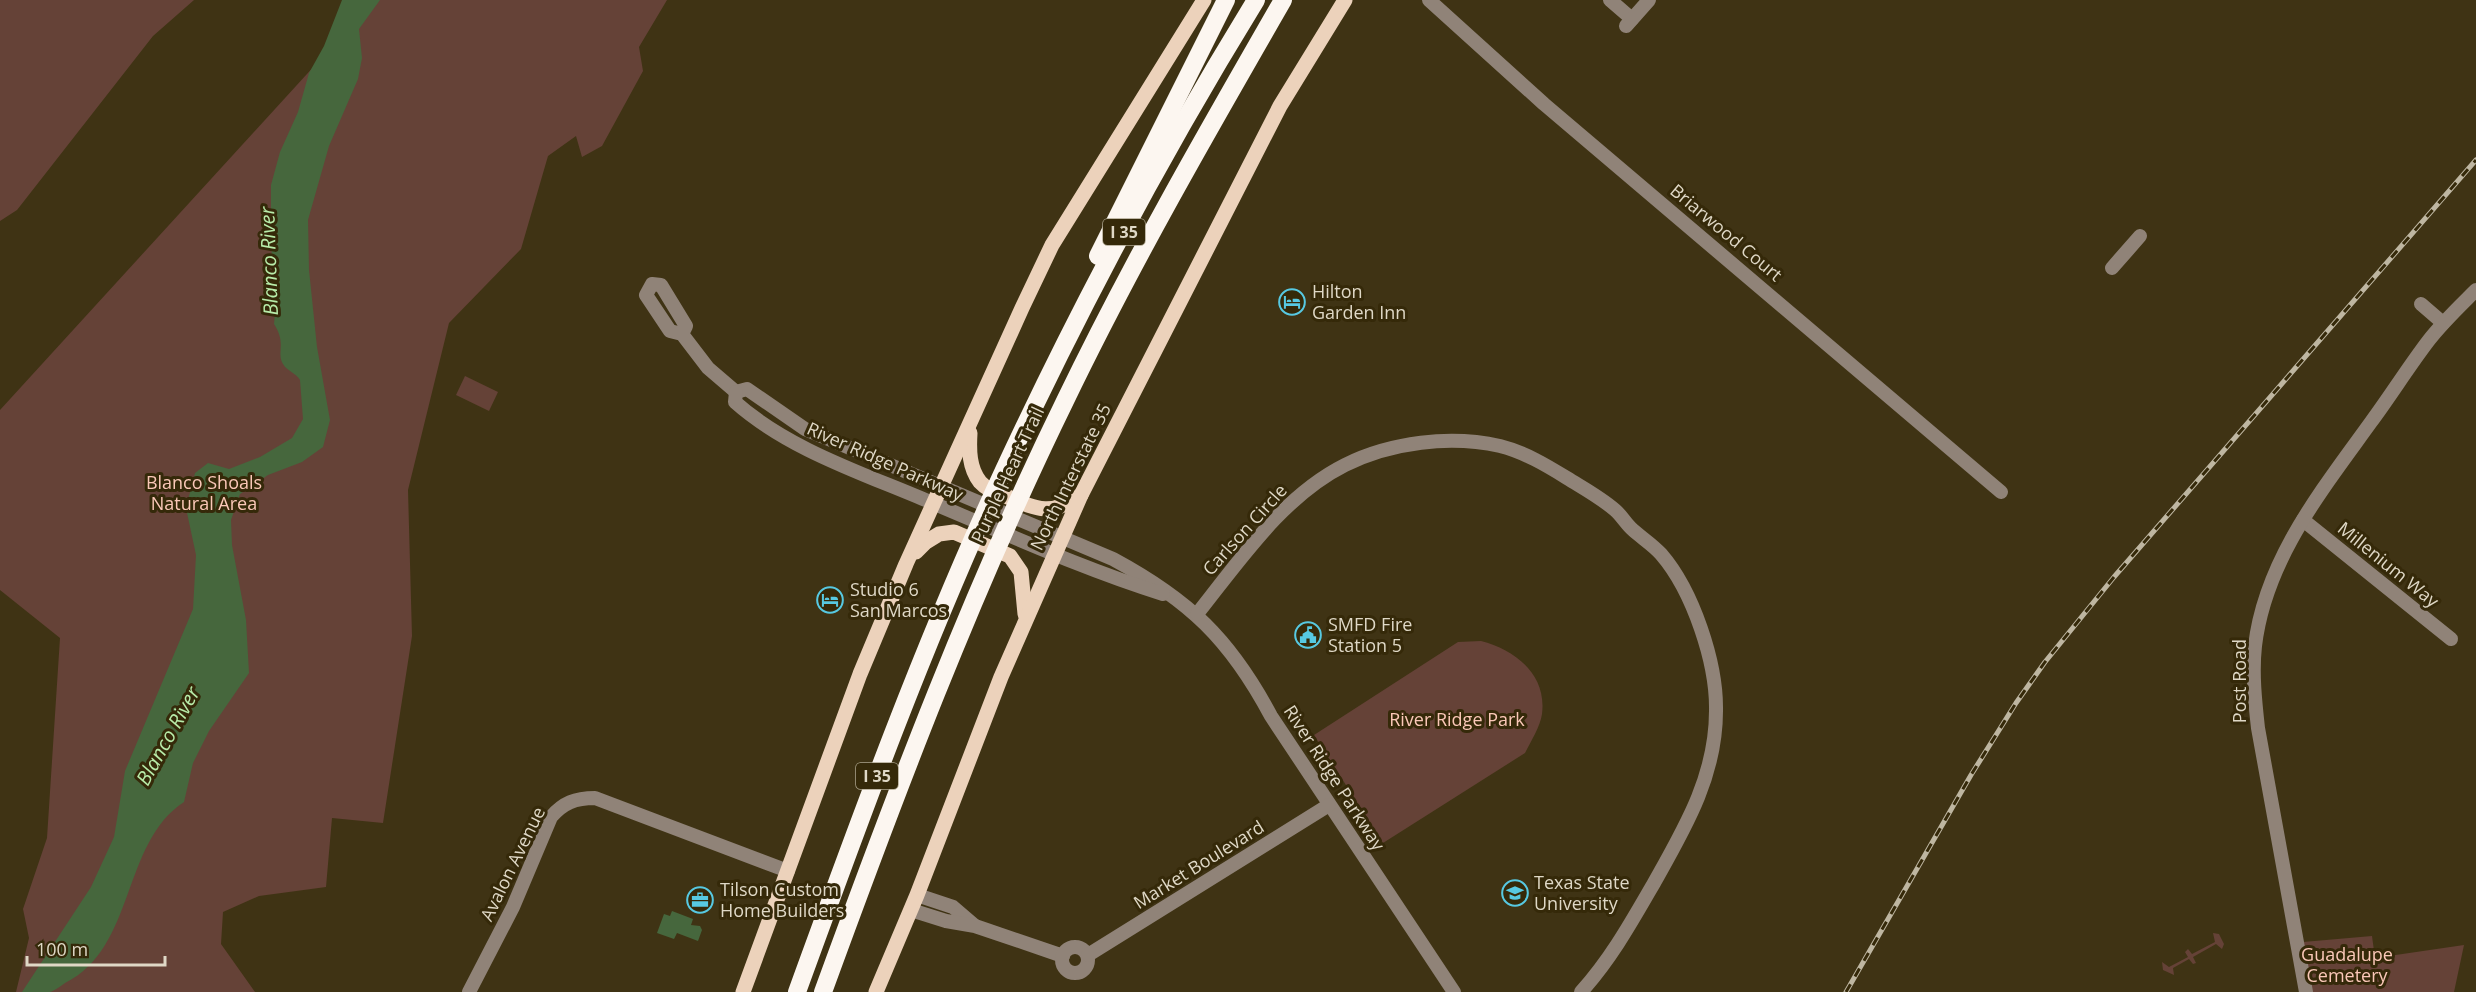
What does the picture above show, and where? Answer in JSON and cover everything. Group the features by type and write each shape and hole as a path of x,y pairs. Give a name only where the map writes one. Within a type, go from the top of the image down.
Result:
{"highway":[{"path":"1004,471 1012,441 1047,362 1140,168 1226,0"},
{"name":"Purple Heart Trail","path":"797,992 899,718 1004,471 1112,255 1256,0"},
{"name":"Purple Heart Trail","path":"823,992 915,743 985,574 1026,483 1120,292 1283,0"},
{"path":"1237,81 1296,0"}],"main road":[{"path":"743,992 860,674 906,564 1052,245 1204,0"},
{"name":"North Interstate 35","path":"876,992 914,902 1025,620 1081,495 1281,106 1345,0"},
{"path":"970,427 970,459 980,481 988,489 1038,509 1067,505 1081,495"},
{"path":"906,564 926,542 939,534 954,532 1010,556 1021,572 1025,620"}],"street":[{"name":"Briarwood Court","path":"1429,0 1544,104 2001,492"},
{"path":"1610,0 1629,23 1649,0"},
{"path":"2112,268 2139,236"},
{"name":"Post Road","path":"2306,992 2258,728 2254,687 2255,648 2265,599 2283,554 2317,494 2443,323 2476,290"},
{"path":"2421,303 2443,323"},
{"name":"River Ridge Parkway","path":"682,334 708,368 736,392"},
{"name":"River Ridge Parkway","path":"736,392 747,389 805,429 1113,559 1146,576 1197,614 1226,644 1250,678 1270,716 1455,992"},
{"name":"River Ridge Parkway","path":"736,392 735,402 781,435 934,504 1055,555 1106,576 1170,596"},
{"name":"Carlson Circle","path":"1197,614 1282,511 1311,486 1354,461 1378,452 1423,443 1464,440 1502,447 1529,457 1594,494 1617,512 1661,554 1693,610 1709,651 1716,710 1713,752 1699,801 1676,845 1606,964 1581,992"},
{"name":"Millenium Way","path":"2303,520 2451,639"},
{"name":"Avalon Avenue","path":"469,992 513,907 551,818 560,807 572,800 595,798 788,871"},
{"name":"Market Boulevard","path":"1088,955 1329,805"},
{"name":"Market Boulevard","path":"914,902 946,921 975,926 1063,956"},
{"name":"Market Boulevard","path":"1075,947 1083,949 1088,955 1089,963 1085,970 1074,974 1064,968 1063,956 1068,950 1075,947"}],"green space":[{"path":"0,0 194,0 153,36 17,210 0,221"},
{"name":"Blanco Shoals Natural Area","path":"361,0 667,0 639,47 643,71 602,146 582,157 576,136 548,156 521,249 449,323 408,490 412,636 383,823 332,818 326,887 259,896 223,912 221,944 255,992 16,992 29,938 23,909 47,838 60,638 0,590 0,410 359,17"},
{"path":"465,376 498,392 489,411 456,395"},
{"name":"River Ridge Park","path":"1481,641 1494,645 1517,658 1534,676 1542,700 1542,714 1535,734 1525,753 1383,843 1314,735 1458,642"},
{"path":"2213,933 2219,934 2224,944 2222,949 2216,944 2193,957 2196,963 2193,964 2189,959 2173,968 2174,975 2163,970 2162,962 2169,967 2188,957 2185,952 2188,949 2192,954 2215,942"},
{"name":"Guadalupe Cemetery","path":"2372,936 2375,958 2464,945 2454,992 2311,992 2303,942"}],"water":[{"name":"Blanco River","path":"342,0 380,0 359,29 362,58 358,79 329,146 308,220 309,270 317,347 330,420 323,447 302,462 268,475 240,494 231,520 232,545 246,620 249,673 209,731 193,763 184,802 164,820 149,843 105,946 88,967 55,990 22,992 91,887 114,837 125,771 193,609 196,555 186,508 195,473 208,463 229,469 260,457 292,438 303,419 300,380 281,360 281,342 274,324 276,303 271,245 271,185 280,152 298,112 309,73 324,46"},
{"path":"672,911 693,919 691,925 700,926 702,930 698,941 677,933 674,939 657,933 664,914 670,916"}],"railway":[{"path":"1846,992 1971,775 2045,662 2114,577 2476,160"}],"place":[{"name":"Hilton Garden Inn","path":"1292,302"},
{"name":"Studio 6 San Marcos","path":"830,600"},
{"name":"SMFD Fire Station 5","path":"1308,635"},
{"name":"Texas State University","path":"1515,893"},
{"name":"Tilson Custom Home Builders","path":"700,900"}]}
